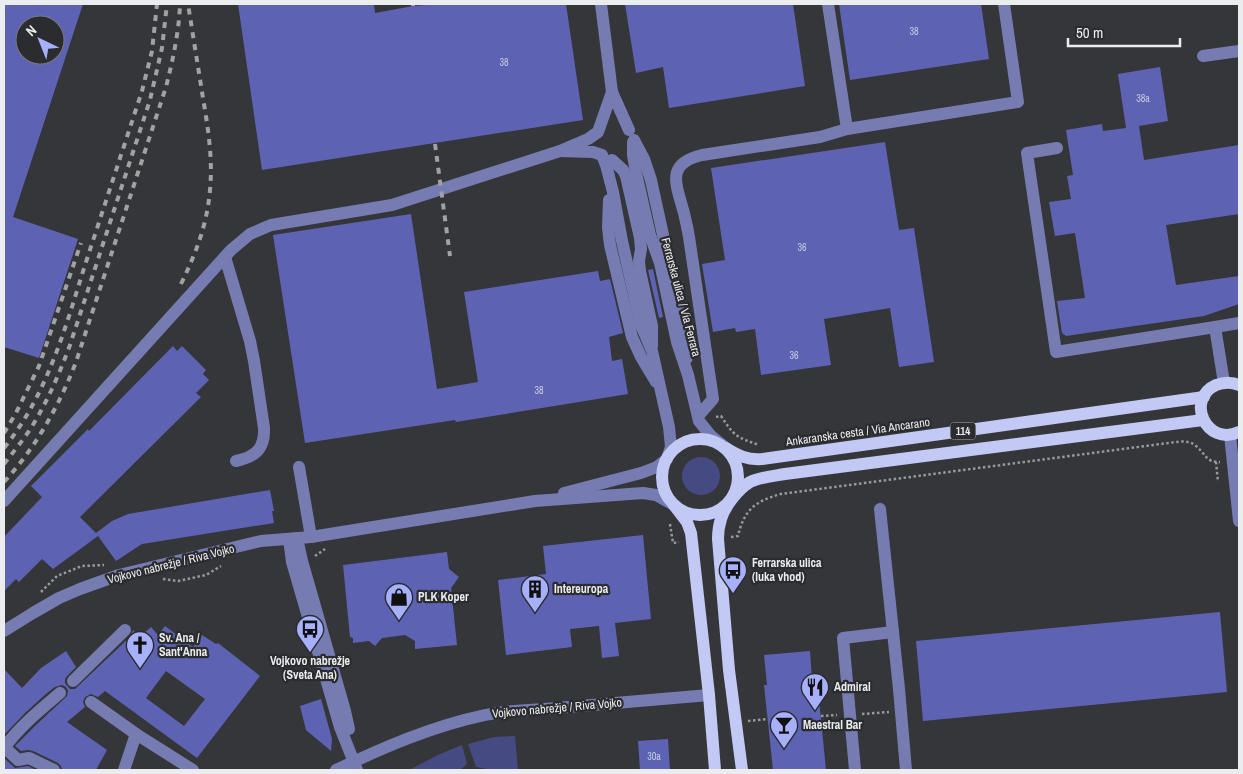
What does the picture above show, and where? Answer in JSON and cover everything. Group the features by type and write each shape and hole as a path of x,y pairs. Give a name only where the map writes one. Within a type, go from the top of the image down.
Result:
{"main road":[{"path":"1224,382 1239,385"},
{"name":"114","path":"1204,397 1212,387 1224,382"},
{"path":"1204,397 1201,406 1207,426 1217,433 1235,434"},
{"name":"Ankaranska cesta / Via Ancarano","path":"726,448 752,460 1204,397"},
{"name":"114","path":"674,506 691,515 704,516 716,513 727,506 751,482 765,477 1204,420"},
{"name":"114","path":"667,459 670,453 680,445 691,440 704,439 716,442 726,448"},
{"path":"726,448 735,459 739,471 739,484 721,518 718,538 729,670 742,770"},
{"path":"667,459 662,477 664,490 670,501 687,522 691,533 709,695 715,770"}],"street":[{"path":"601,4 612,92 596,138 596,144 598,150 623,170 626,176 641,244 640,271 652,326 652,351"},
{"path":"828,4 847,129"},
{"path":"698,416 713,399 689,236 675,181 678,167 692,157 702,155 820,137 847,129 1018,102 1004,4"},
{"path":"1203,56 1239,51"},
{"name":"Ferrarska ulica / Via Ferrara","path":"612,92 631,136 636,173 650,235 660,263 677,342 688,375 699,421 711,436 726,448"},
{"path":"4,501 225,257 250,234 271,225 392,205 560,151 588,139 607,124 619,123 625,126 631,136 631,148 624,157 618,159 593,152 560,151"},
{"path":"1057,148 1027,153 1056,352 1239,323"},
{"path":"535,501 657,467 667,459 671,447 669,428 652,351 641,325 622,241 607,157"},
{"path":"609,175 608,227 610,244 632,337 641,358 661,391"},
{"path":"225,257 250,341 264,428 264,438 258,451 252,456 236,461"},
{"path":"1215,327 1224,382"},
{"path":"1235,434 1239,520"},
{"path":"299,467 311,537"},
{"path":"535,501 643,494 656,495 674,506"},
{"name":"Vojkovo nabrežje / Riva Vojko","path":"4,631 59,598 80,588 119,575 261,542 311,537 535,501"},
{"path":"880,509 906,770"},
{"path":"293,538 292,562 340,727 355,766"},
{"path":"73,681 125,630"},
{"path":"855,770 843,638 893,632"},
{"path":"54,770 29,758 15,765 4,748 16,733 60,693"},
{"name":"Vojkovo nabrežje / Riva Vojko","path":"336,770 355,766 376,752 434,729 485,715 709,695"},
{"path":"91,702 192,770"},
{"path":"124,770 136,734"}],"path":[{"path":"721,416 731,432 740,439 760,445"},
{"path":"738,536 740,524 749,510 768,497 781,494 1176,442 1192,443 1197,446 1207,459 1216,462 1218,482"},
{"path":"669,522 674,543"},
{"path":"156,578 178,581 206,575 227,562"},
{"path":"736,722 767,719"}],"shaded area":[{"path":"701,457 715,462 720,476 715,490 701,495 687,490 682,476 687,462"},
{"path":"515,736 518,770 492,770 476,767 468,744 494,737"},
{"path":"462,745 467,764 460,770 409,770 440,754"}],"building":[{"path":"4,4 83,4 65,59 65,15 15,15 15,65 63,65 13,217 78,239 39,358 4,347"},
{"path":"238,4 374,4 375,13 425,4 566,4 583,120 262,170"},
{"path":"625,4 793,4 805,86 669,108 663,67 636,73"},
{"path":"839,4 981,4 989,59 850,80"},
{"path":"1160,67 1168,121 1139,126 1144,160 1239,145 1239,214 1166,225 1176,285 1239,276 1239,304 1204,316 1066,336 1062,333 1057,301 1085,298 1075,233 1055,236 1049,202 1071,199 1067,176 1073,175 1066,130 1102,124 1103,131 1126,128 1118,74"},
{"path":"885,142 899,230 914,228 934,362 899,367 890,308 824,319 831,365 761,375 755,329 736,332 735,328 713,332 702,264 725,260 711,168"},
{"path":"411,214 437,389 478,382 464,292 598,271 600,281 610,279 623,333 609,337 612,361 622,359 628,394 456,422 455,420 305,443 273,235"},
{"path":"653,269 663,317 659,318 648,270"},
{"path":"173,346 177,351 182,346 206,370 203,374 209,380 196,393 201,397 80,517 96,533 112,521 128,514 270,490 274,523 142,544 116,561 98,536 53,569 42,559 19,582 16,579 4,591 4,537 42,497 31,486 88,429 89,431"},
{"path":"643,535 651,619 615,623 619,656 602,658 599,626 570,629 572,647 506,655 498,580 546,574 543,546"},
{"path":"447,552 449,569 459,577 451,588 457,645 415,649 415,641 405,635 382,638 375,646 369,641 353,643 353,638 350,637 343,565"},
{"path":"1220,612 1227,692 923,721 916,641"},
{"path":"165,626 193,647 202,635 216,644 218,643 260,676 197,758 105,691 98,697 91,694 85,697 83,702 85,707 67,722 107,750 96,770 62,770 58,763 33,751 21,751 15,746 67,696 68,691 62,685 55,687 47,693 4,735 4,669 22,688 41,668 66,651 76,667 67,676 65,683 70,689 75,689 131,636 133,630 140,637 151,627 158,635","holes":["166,671 205,699 184,726 146,698"]},
{"path":"810,651 812,679 817,679 826,770 773,770 764,685 767,685 764,655"},
{"path":"321,699 332,739 331,751 306,730 300,706"},
{"path":"668,739 670,770 640,770 638,741"},
{"path":"4,758 15,768 28,766 36,770 4,770"}],"railway":[{"path":"4,448 32,406 62,337 142,91 152,51 157,4"},
{"path":"4,464 27,434 39,414 54,385 70,345 150,100 162,48 167,4"},
{"path":"4,482 16,469 46,425 76,362 166,87 175,46 180,4"},
{"path":"181,284 196,250 203,227 209,203 211,178 208,132 188,4"},
{"path":"435,144 450,256"},
{"path":"4,433 39,366 81,243"}],"place":[{"name":"Ferrarska ulica (luka vhod)","path":"733,594"},
{"name":"Intereuropa","path":"535,613"},
{"name":"PLK Koper","path":"399,621"},
{"name":"Vojkovo nabrežje (Sveta Ana)","path":"310,653"},
{"name":"Sv. Ana / Sant'Anna","path":"140,669"},
{"name":"Admiral","path":"815,711"},
{"name":"Maestral Bar","path":"784,749"}]}
